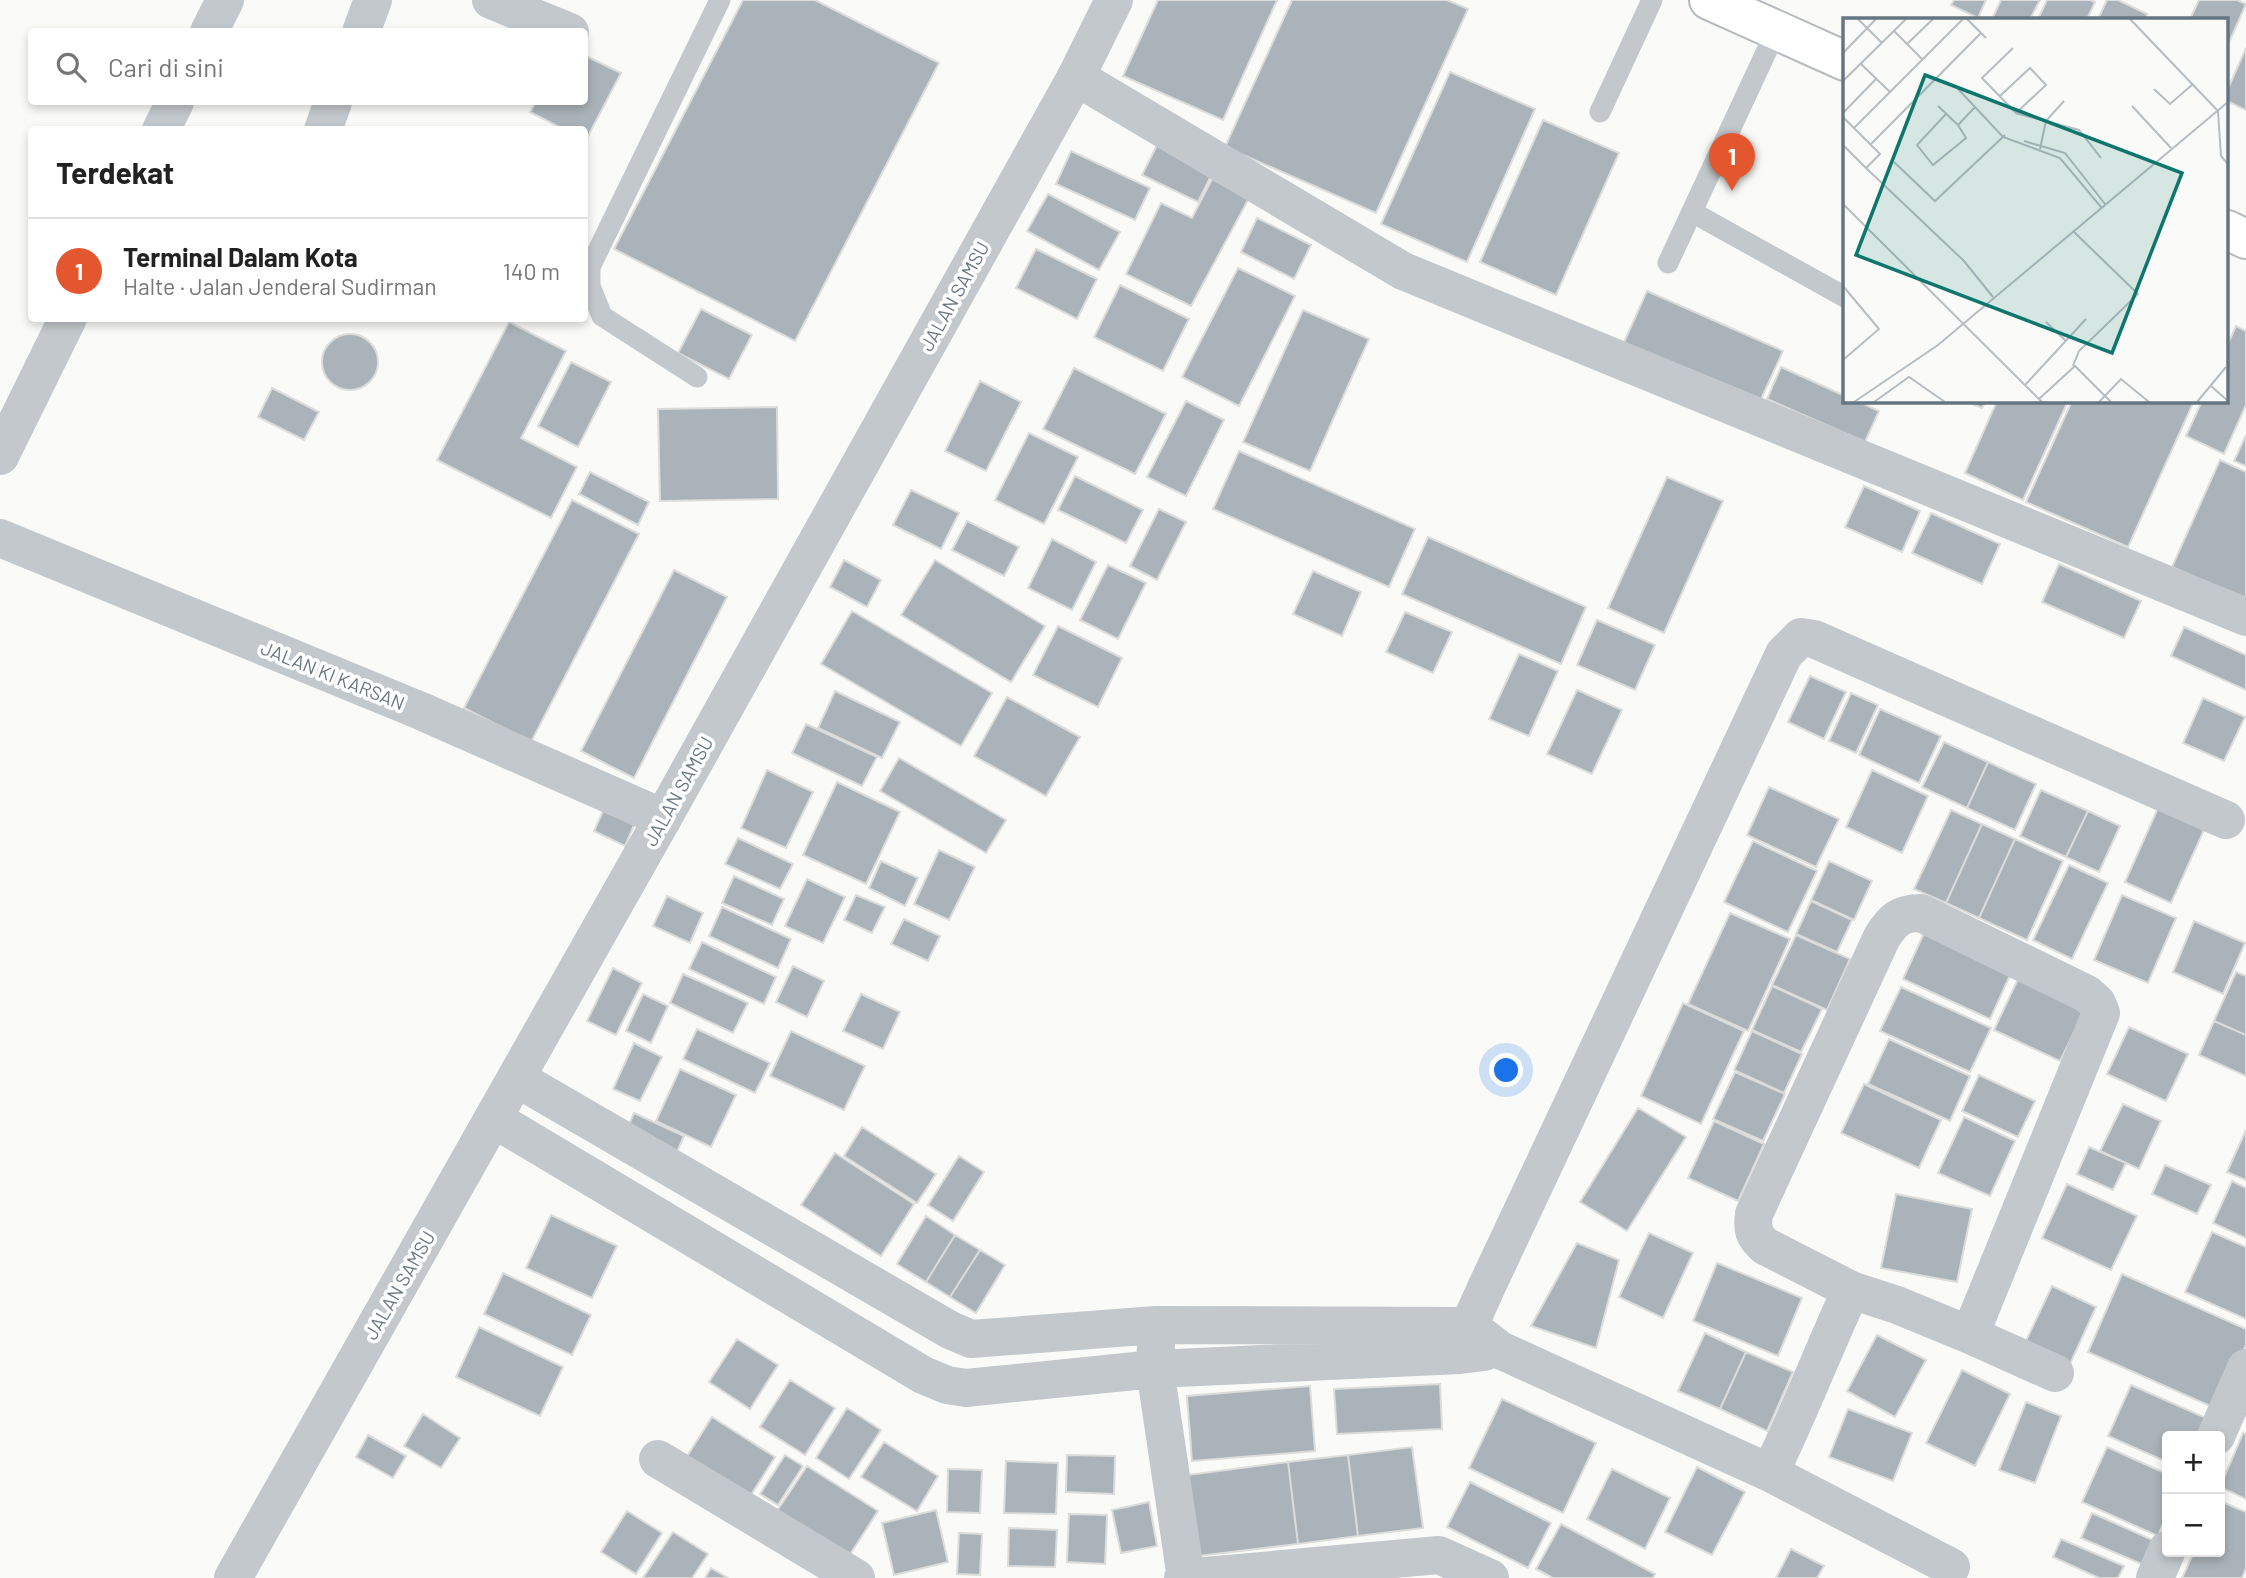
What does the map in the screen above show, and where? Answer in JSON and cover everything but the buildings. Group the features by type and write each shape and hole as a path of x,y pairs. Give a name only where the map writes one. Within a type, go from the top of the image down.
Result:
{"main road":[{"path":"1709,0 1843,60"},
{"path":"2228,230 2246,239"}],"street":[{"path":"211,28 225,0"},
{"path":"362,28 373,0"},
{"path":"491,0 561,28"},
{"name":"JALAN SAMSU","path":"233,1578 663,818 1076,77 1114,0"},
{"path":"1076,77 1402,271 2246,617"},
{"path":"163,126 173,105"},
{"path":"324,126 332,105"},
{"path":"0,456 66,322"},
{"name":"JALAN KI KARSAN","path":"0,538 421,711 663,818"},
{"path":"1465,1341 1784,654 1801,637 1814,639 2226,820"},
{"path":"1970,1335 2101,1013 2097,1003 2087,994 1921,913 1906,913 1894,919 1882,937 1754,1214 1752,1230 1765,1246 1851,1290 1897,1305 2055,1373"},
{"path":"516,1078 950,1330 971,1339 1156,1325 1465,1341 1500,1350 1770,1473 1951,1567"},
{"path":"494,1119 923,1375 947,1385 966,1388 1155,1368 1465,1341"},
{"path":"775,1288 799,1242"},
{"path":"1770,1473 1800,1412 1851,1290"},
{"path":"1156,1325 1155,1368 1185,1578 1433,1567 1490,1578"},
{"path":"2218,1431 2246,1368"},
{"path":"658,1459 856,1578"},
{"path":"2155,1578 2164,1557"}],"lane":[{"path":"697,377 602,316 590,286 590,268 720,0"},
{"path":"1600,112 1652,0"},
{"path":"1668,263 1776,31"},
{"path":"1692,212 1843,296"}],"place":[{"name":"Terminal Dalam Kota","path":"1732,191"}]}
